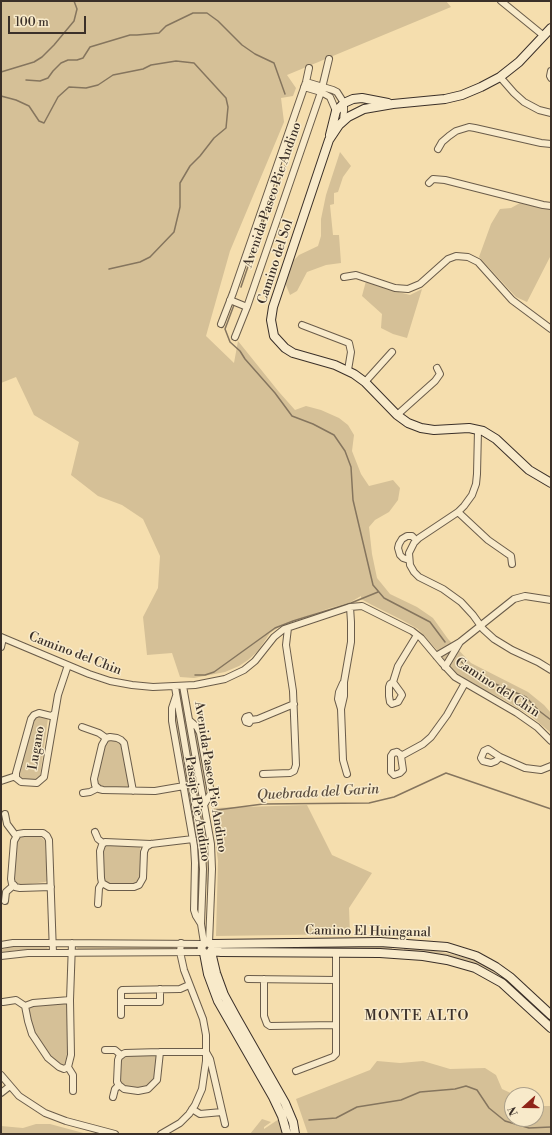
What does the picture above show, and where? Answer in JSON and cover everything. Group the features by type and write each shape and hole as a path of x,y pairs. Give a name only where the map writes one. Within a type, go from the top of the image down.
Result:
{"street":[{"path":"501,1 544,36"},
{"name":"Camino del Sol","path":"551,28 523,58 500,77 481,87 437,101 393,104 359,111 342,121 330,140 273,308 271,324 272,331 277,340 289,351 348,370 365,382 397,415 408,423 428,430 441,431 469,428 478,430 496,439 529,470 551,482"},
{"name":"Avenida Paseo Pie Andino","path":"235,337 248,307 322,89 329,59"},
{"name":"Avenida Paseo Pie Andino","path":"221,324 305,84 309,68"},
{"path":"551,71 551,78"},
{"path":"500,77 524,102 539,110 551,113"},
{"path":"305,84 337,92 344,103 342,121"},
{"path":"322,89 330,97 336,111"},
{"name":"Camino del Sol","path":"330,140 331,126 336,111 344,103 352,99 362,98 393,104"},
{"path":"438,149 448,136 456,131 469,127 541,144 551,144"},
{"path":"429,183 433,180 445,180 551,206"},
{"path":"344,277 356,275 395,288 408,289 420,284 448,259 456,256 468,257 478,262 512,300 551,329"},
{"path":"230,300 248,307"},
{"path":"302,325 345,340 349,343 351,349 348,370"},
{"path":"365,382 392,352"},
{"path":"397,415 435,381 440,374 437,368"},
{"path":"478,430 476,484 470,498 458,512 416,540 410,550 409,560 416,575 457,598 469,610 489,635 500,644 538,662 551,670"},
{"path":"458,512 488,540 511,556 512,564"},
{"path":"409,560 403,558 400,554 398,548 399,544 402,539 407,536 412,536 416,540"},
{"path":"436,656 460,642 517,597 525,596 551,600"},
{"name":"Camino del Chin","path":"2,637 99,678 121,684 175,687 212,682 230,677 244,670 255,661 278,633 288,628 359,605 407,627 417,635 455,677 517,713 537,727 551,741"},
{"path":"347,774 343,760 341,709 338,697 344,682 351,642 350,607"},
{"path":"263,774 288,773 295,769 296,765 292,678 286,645 288,628"},
{"path":"278,633 286,645"},
{"path":"393,682 398,666 417,635"},
{"path":"1,647 2,637"},
{"path":"445,667 460,642"},
{"name":"Lugano","path":"54,714 49,715 39,713 34,715 32,719 17,768 16,776 19,781 23,783 37,783 43,779 58,695 68,665"},
{"path":"402,756 431,737 447,715 465,683"},
{"name":"Avenida Paseo Pie Andino","path":"183,686 189,720"},
{"name":"Avenida Paseo Pie Andino","path":"175,687 202,839 203,869 201,924 207,948 227,1001 283,1098 291,1117 295,1134"},
{"name":"Pasaje Pie Andino","path":"176,696 172,708 172,722 193,839 195,863 193,907 201,924"},
{"path":"251,720 294,704"},
{"name":"Pasaje Pie Andino","path":"189,720 200,730 203,747 211,793 204,805"},
{"path":"82,727 99,733 106,738 117,738 124,743 133,791"},
{"path":"106,738 102,744 94,779 95,785 98,788 103,790 133,791 162,790 184,786"},
{"path":"500,757 533,770 544,770 551,766"},
{"name":"Lugano","path":"1,781 16,776"},
{"path":"83,793 90,792 98,788"},
{"name":"Avenida Paseo Pie Andino","path":"204,805 212,857 207,948 208,974 218,1001 282,1116 287,1134"},
{"path":"5,814 7,824 16,836"},
{"path":"95,832 98,839 103,843 151,844 193,839"},
{"path":"51,887 20,888 14,885 12,879 14,841 16,836 24,833 45,834 50,843 53,953"},
{"path":"98,904 99,888 102,883 100,851 103,843"},
{"path":"136,843 140,845 144,852"},
{"path":"102,883 109,887 134,887 139,885 143,878 144,852 147,846 151,844"},
{"path":"5,901 6,892 14,885"},
{"path":"398,942 398,954"},
{"name":"Camino El Huinganal","path":"1,956 53,953 180,952 207,948 398,942 437,945 467,952 496,966 551,1015"},
{"name":"Camino El Huinganal","path":"1,945 53,943 181,944 221,952 336,952 398,954 432,957 465,965 502,983 551,1028"},
{"path":"72,943 70,1000 71,1055 68,1067 73,1075 73,1091"},
{"path":"161,1134 180,1123 198,1100 202,1089 206,1052 203,1019 184,970 180,952 181,944"},
{"path":"296,1071 333,1057 336,1054 336,952"},
{"path":"264,979 264,1016 267,1024 270,1026 336,1025"},
{"path":"248,980 336,980"},
{"path":"121,1015 122,990 180,989 189,985"},
{"path":"121,1002 160,1002 160,989"},
{"path":"517,997 523,989"},
{"path":"3,1002 16,1000 25,1006 32,1034 43,1051 48,1058 59,1067 64,1069 68,1067"},
{"path":"25,1006 33,1003 70,1000"},
{"path":"105,1050 115,1050 121,1055"},
{"path":"160,1052 156,1080 148,1089 138,1091 124,1089 119,1085 117,1082 118,1060 121,1055 126,1053 160,1052 206,1052"},
{"path":"206,1052 210,1059 225,1124"},
{"path":"1,1075 24,1100 46,1113 66,1121 115,1134"},
{"path":"113,1097 115,1089 119,1085"},
{"path":"1,1093 10,1086"},
{"path":"192,1109 200,1114 222,1112"}],"shaded area":[{"path":"1,1 446,1 451,7 287,75 296,88 293,96 281,98 284,122 230,251 206,336 234,363 238,341 295,410 306,406 321,410 339,418 348,425 354,435 352,451 361,474 369,486 393,480 400,488 398,500 389,512 375,520 369,527 372,554 377,578 390,594 417,607 433,618 448,639 471,663 528,692 544,705 551,713 551,733 531,716 471,683 451,670 436,649 418,629 361,599 361,596 349,603 282,625 270,633 258,651 248,660 225,672 194,678 180,677 172,653 147,655 143,617 158,588 160,556 143,519 122,505 98,496 71,475 79,442 34,415 16,377 1,383"},
{"path":"340,152 351,166 343,177 338,192 334,193 334,204 330,205 333,235 339,235 341,263 326,265 307,272 297,291 290,295 284,280 290,264 299,255 318,246 321,236 321,219 326,195"},
{"path":"520,203 551,209 551,255 527,302 516,297 479,257 491,224 500,209 511,208"},
{"path":"366,281 387,289 410,295 422,289 407,338 393,334 381,328 382,314 362,296"},
{"path":"180,693 182,694 207,831 209,873 207,927 208,890 206,881 204,840"},
{"path":"175,708 198,835 201,864 199,915 196,911 198,870 197,845 175,720"},
{"path":"40,715 48,718 40,776 38,780 21,780 18,775 34,719"},
{"path":"194,728 199,734 209,792 206,799"},
{"path":"108,740 119,742 122,746 129,782 128,788 101,787 99,785 100,765 105,745"},
{"path":"307,805 332,855 372,873 349,908 350,934 216,936 218,861 211,808"},
{"path":"23,836 40,836 45,841 47,881 21,885 15,882 16,841"},
{"path":"107,844 140,847 141,874 139,882 135,885 108,885 104,883 102,851"},
{"path":"47,946 48,949 46,950 1,952 1,950 10,947"},
{"path":"76,946 174,946 173,949 78,949"},
{"path":"392,946 392,949 220,949 220,947"},
{"path":"404,948 427,949 473,959 495,970 515,986 516,989 513,989 493,972 470,962 440,955 404,951"},
{"path":"68,1003 70,1062 64,1065 55,1060 44,1050 34,1033 28,1007 34,1005"},
{"path":"126,1055 157,1056 154,1078 149,1086 140,1089 123,1086 121,1083 120,1061 121,1058"},
{"path":"377,1061 400,1063 423,1061 450,1069 485,1068 496,1075 502,1089 504,1090 504,1127 544,1127 544,1106 551,1106 551,1134 308,1134 296,1099 370,1070"},
{"path":"262,1119 271,1122 264,1127 264,1129 279,1119 282,1134 250,1134"},
{"path":"36,1124 50,1124 87,1134 1,1134 1,1126 23,1128"}],"waterway":[{"path":"1,72 34,62 42,57 74,21 77,9 74,1"},
{"path":"26,80 40,81 48,78 61,63 68,60 83,58 90,47 130,35 159,33 166,26 193,13 207,13 218,21 242,45 255,54 274,63 285,94"},
{"path":"1,96 16,100 29,106 39,121 44,123 58,97 69,87 86,88 98,85 113,75 143,69 151,65 176,61 194,63 226,98 228,107 226,128 214,138 190,166 180,183 180,207 174,232 150,257 140,262 109,269"},
{"path":"241,287 269,205 293,147"},
{"path":"234,305 225,329 230,342 240,351 292,416 313,424 334,435 345,451 351,467 353,500 373,585 384,598 430,622 445,642"},
{"path":"195,675 205,675 214,672 275,628 351,603 378,592"},
{"path":"460,661 486,680 526,697 538,710 551,720"},
{"name":"Quebrada del Garin","path":"217,810 263,804 369,803 394,797 446,773 551,809"},
{"path":"309,1120 336,1118 357,1107 401,1100 420,1092 455,1089 466,1086 477,1090 489,1108 505,1121 529,1128 551,1127"}],"district":[{"name":"MONTE ALTO","path":"417,1017"}]}
